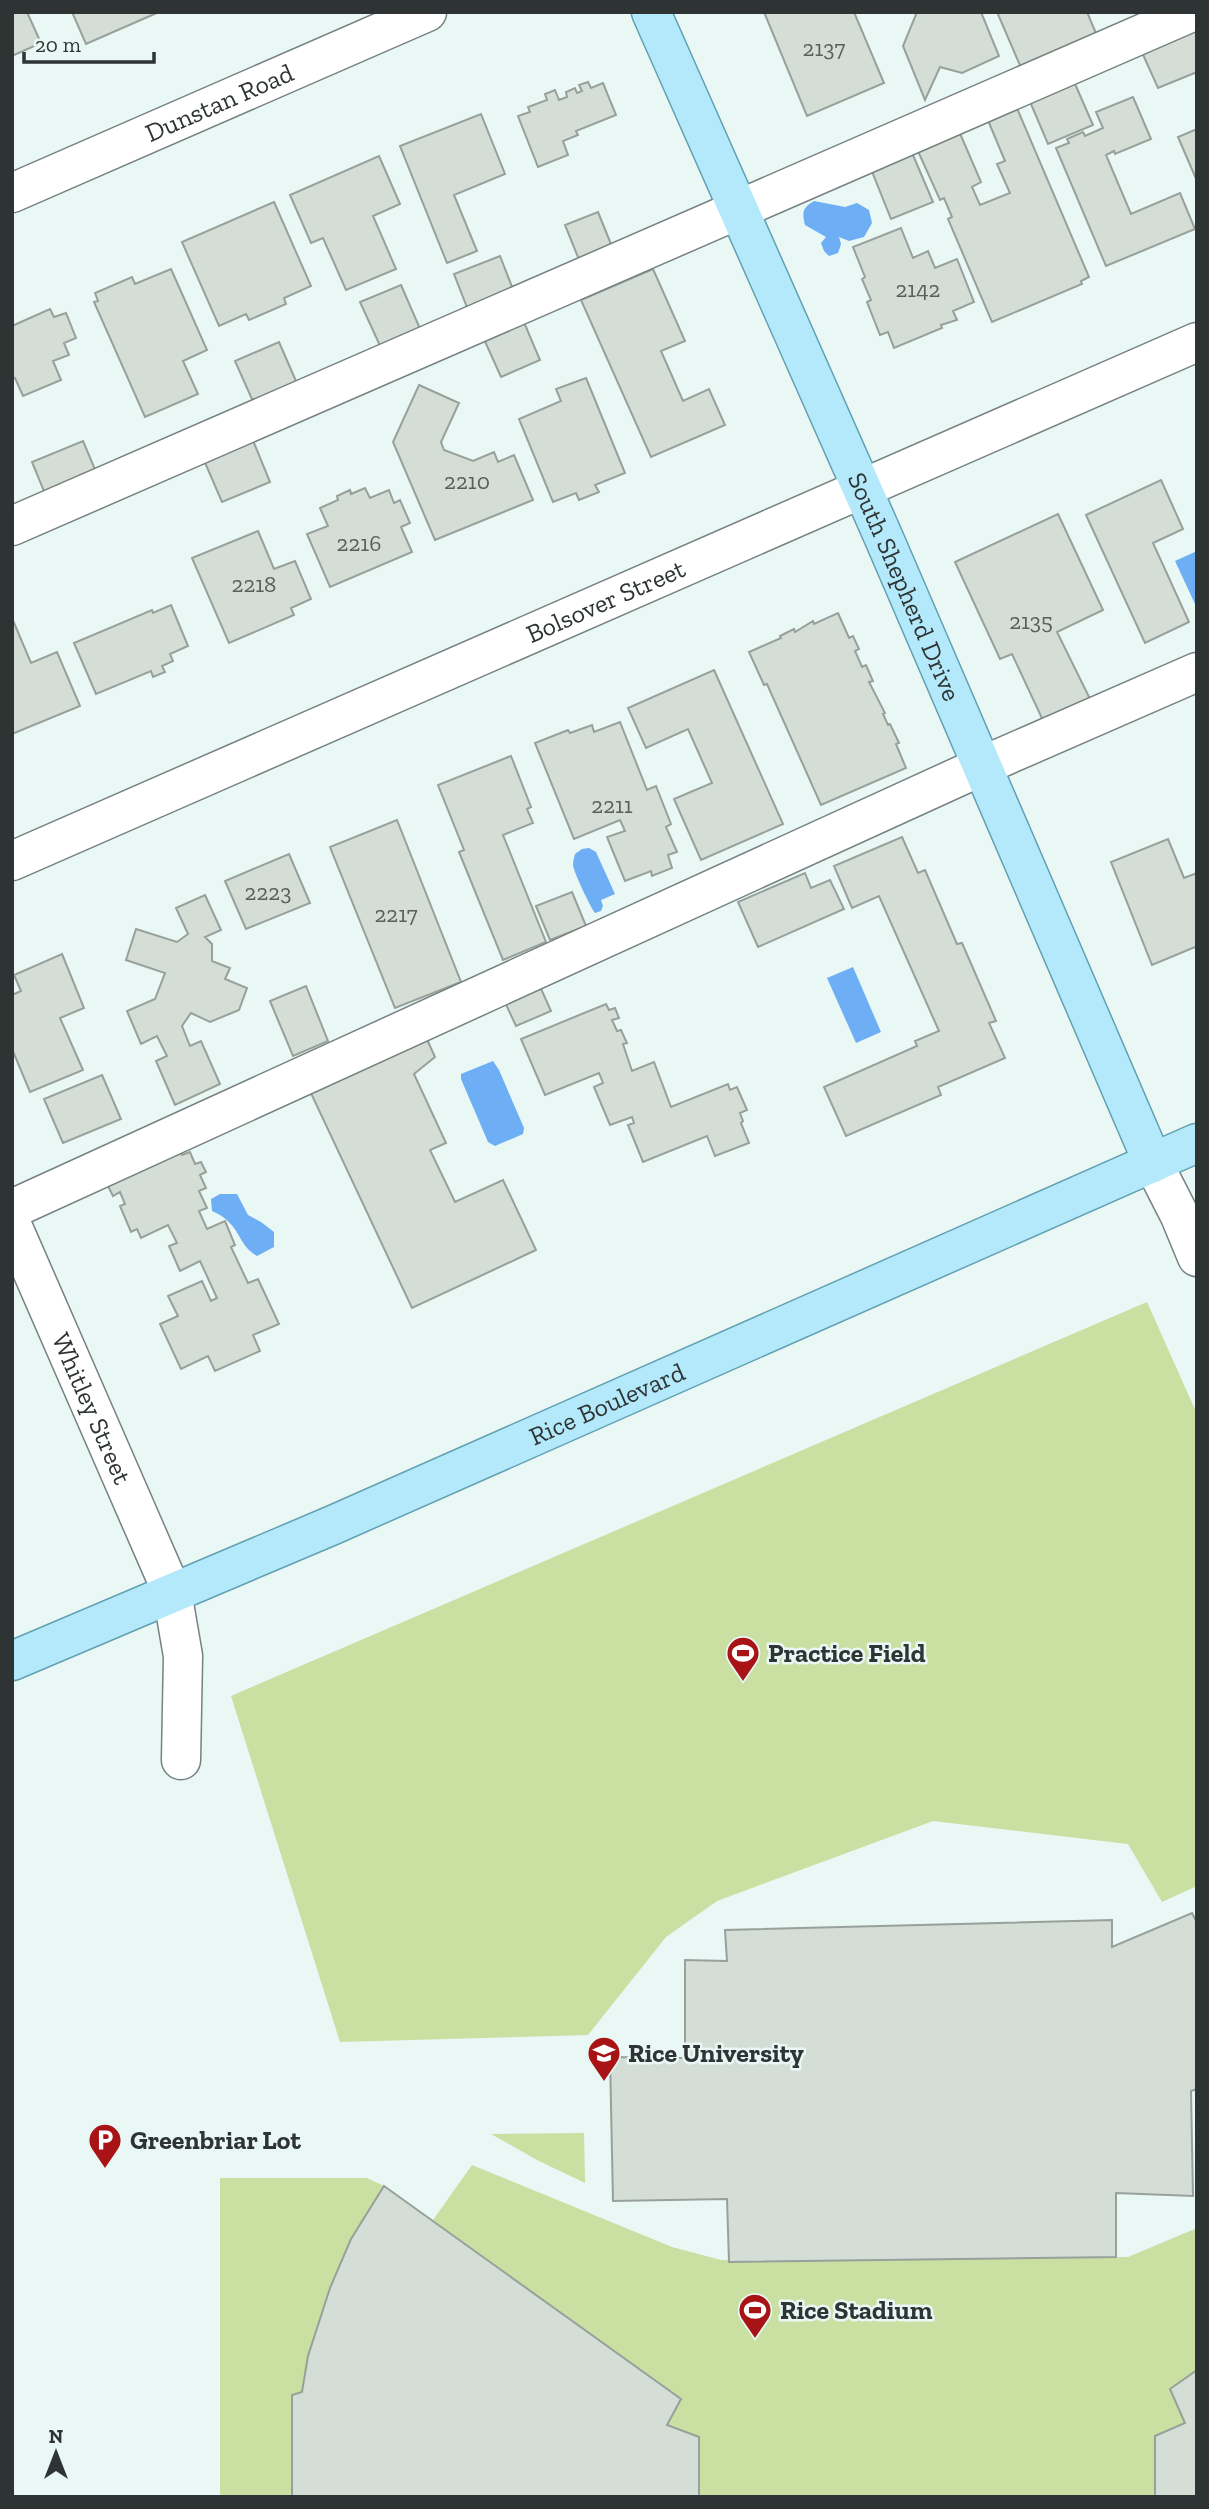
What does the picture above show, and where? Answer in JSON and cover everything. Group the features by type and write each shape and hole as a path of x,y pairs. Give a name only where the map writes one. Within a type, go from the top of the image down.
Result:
{"main road":[{"name":"South Shepherd Drive","path":"651,12 862,488 1153,1163"},
{"name":"Rice Boulevard","path":"12,1661 333,1525 1197,1143"}],"street":[{"name":"Dunstan Road","path":"12,193 427,12"},
{"path":"12,526 1192,12"},
{"name":"Bolsover Street","path":"12,861 1197,342"},
{"path":"12,1209 982,766 1197,672"},
{"path":"1153,1163 1197,1257"},
{"name":"Whitley Street","path":"12,1224 172,1592 183,1656 181,1760"}],"green space":[{"path":"1147,1302 1197,1414 1197,1886 1162,1902 1128,1844 933,1821 717,1901 666,1937 588,2035 340,2042 231,1696"},
{"path":"584,2133 585,2183 491,2134"},
{"name":"Rice Stadium","path":"472,2165 672,2247 721,2260 1128,2257 1197,2228 1197,2497 220,2497 220,2178 367,2178 384,2186 433,2220"}],"water":[{"path":"814,201 845,207 857,203 869,210 872,223 864,237 849,241 839,237 841,244 838,253 829,256 821,243 826,237 805,225 804,211"},
{"path":"1197,551 1197,603 1195,604 1175,561"},
{"path":"589,848 596,852 615,894 601,900 601,911 595,913 573,865 575,854"},
{"path":"853,967 881,1032 856,1043 827,978"},
{"path":"493,1061 524,1128 523,1134 495,1146 488,1142 461,1079 461,1074"},
{"path":"220,1194 237,1194 248,1215 274,1232 274,1247 257,1256 250,1251 229,1222 212,1211 211,1199"}],"building":[{"path":"12,12 27,12 41,43 12,56"},
{"path":"72,12 159,12 86,44"},
{"path":"764,12 854,12 884,83 807,116"},
{"path":"917,12 981,12 999,56 962,73 940,67 925,100 903,46"},
{"path":"997,12 1087,12 1098,38 1022,70"},
{"path":"1197,30 1197,72 1158,88 1140,48"},
{"path":"1072,77 1093,125 1048,144 1028,97"},
{"path":"588,82 591,88 603,83 616,115 576,131 578,135 563,141 568,155 538,167 518,116 530,112 528,107 547,100 545,94 555,90 559,100 567,97 566,92 575,88 577,93 582,91 579,85"},
{"path":"1133,97 1151,139 1106,155 1131,214 1180,193 1195,229 1106,266 1056,148 1069,143 1067,139 1083,132 1085,136 1103,128 1096,112"},
{"path":"1016,106 1089,277 1081,281 1082,284 992,322 948,219 952,217 944,198 940,200 917,149 959,131 981,182 972,187 980,205 1010,193 997,164 1005,161 987,118"},
{"path":"481,114 505,174 454,195 477,251 447,263 400,146"},
{"path":"1197,129 1197,181 1178,137"},
{"path":"910,148 933,202 891,219 869,164"},
{"path":"379,156 400,204 373,216 396,269 346,290 323,238 311,243 290,195"},
{"path":"274,202 311,286 284,298 286,304 249,320 246,314 219,326 182,242"},
{"path":"598,212 615,254 582,267 565,225"},
{"path":"901,228 913,258 928,251 935,268 957,259 974,302 953,311 957,320 894,348 888,332 880,335 867,302 871,300 853,247"},
{"path":"500,256 516,297 470,315 454,274"},
{"path":"171,269 207,350 183,361 198,394 145,417 94,302 98,301 95,293 132,277 135,284"},
{"path":"653,269 685,341 661,351 683,401 709,389 725,425 651,457 581,300"},
{"path":"401,285 421,331 381,348 360,302"},
{"path":"50,309 54,317 66,313 76,338 64,343 69,355 53,361 61,380 23,396 15,378 12,379 12,326"},
{"path":"523,320 540,360 501,377 483,337"},
{"path":"279,342 299,388 255,406 235,361"},
{"path":"586,378 625,473 595,485 599,492 579,500 576,493 553,502 519,419 561,401 556,389"},
{"path":"419,385 459,403 441,442 444,450 473,461 494,452 498,462 514,455 533,500 435,540 393,442"},
{"path":"252,438 270,482 222,502 203,458"},
{"path":"83,441 99,479 48,501 32,462"},
{"path":"1161,480 1183,529 1153,543 1189,622 1145,643 1086,515"},
{"path":"365,488 370,498 389,490 394,503 400,500 410,523 401,527 412,552 330,587 307,534 328,526 320,508 338,500 337,496 350,490 351,494"},
{"path":"1058,514 1103,610 1057,632 1093,705 1046,727 1012,654 1000,659 955,562"},
{"path":"258,531 274,569 295,561 311,599 291,608 294,615 229,643 192,558"},
{"path":"171,605 188,646 170,654 173,661 162,666 165,672 153,677 151,671 96,694 74,643 152,610 153,613"},
{"path":"838,613 849,638 853,636 859,649 855,651 862,667 866,665 873,681 869,682 899,743 896,744 906,768 821,805 767,684 764,685 749,652 794,629 795,632 813,621 814,624"},
{"path":"12,618 31,663 57,652 80,706 12,734"},
{"path":"714,670 783,824 701,860 674,799 712,783 688,729 646,748 628,708"},
{"path":"620,722 647,790 656,786 671,824 666,827 677,852 668,855 672,868 652,876 651,871 625,881 607,837 625,831 620,820 574,839 535,743 568,730 570,733 592,725 594,732"},
{"path":"511,756 531,807 527,809 533,823 503,835 546,942 503,960 459,852 464,850 438,785"},
{"path":"397,820 461,982 395,1008 330,847"},
{"path":"902,837 918,873 925,870 957,944 962,943 996,1021 989,1023 1005,1058 938,1087 941,1095 846,1136 824,1087 917,1046 915,1041 939,1031 879,896 852,908 834,866"},
{"path":"1168,839 1184,878 1197,873 1197,950 1195,947 1152,965 1111,862"},
{"path":"289,854 310,903 246,929 225,881"},
{"path":"805,873 811,888 830,880 844,909 758,947 738,902"},
{"path":"572,892 586,926 550,940 536,906"},
{"path":"205,895 221,930 205,937 212,944 212,961 230,968 225,979 247,988 239,1010 210,1022 191,1013 182,1026 190,1046 201,1041 220,1084 175,1105 156,1061 167,1056 157,1036 141,1044 127,1011 155,999 165,973 126,960 136,929 177,942 188,934 176,908"},
{"path":"62,954 84,1008 60,1018 83,1070 30,1092 12,1049 12,995 21,991 14,975"},
{"path":"538,982 551,1011 516,1026 503,998"},
{"path":"306,986 328,1041 293,1056 270,1001"},
{"path":"606,1004 609,1010 615,1008 619,1018 612,1020 627,1043 623,1044 632,1071 654,1062 671,1107 728,1084 730,1090 737,1087 747,1110 740,1113 749,1143 715,1156 707,1136 643,1162 628,1125 634,1123 632,1117 610,1125 594,1087 603,1083 599,1073 545,1095 521,1039"},
{"path":"425,1035 435,1057 414,1074 446,1143 430,1150 455,1202 503,1180 536,1250 412,1308 309,1089"},
{"path":"102,1075 121,1119 63,1143 44,1099"},
{"path":"176,1141 182,1155 190,1152 195,1164 201,1162 206,1172 200,1175 206,1188 199,1191 207,1208 199,1211 207,1229 225,1221 235,1245 231,1247 248,1283 258,1279 279,1324 253,1335 260,1351 215,1371 208,1356 181,1369 160,1324 178,1316 168,1296 202,1281 211,1301 217,1298 200,1261 180,1271 169,1246 177,1243 168,1225 141,1238 137,1229 131,1232 120,1206 125,1204 120,1192 113,1196 104,1178"},
{"path":"1192,1913 1197,1923 1197,2089 1191,2091 1193,2196 1116,2193 1116,2257 729,2262 727,2199 613,2201 610,2057 685,2058 685,1960 727,1961 725,1930 1112,1920 1112,1947"},
{"path":"384,2186 681,2399 667,2425 699,2437 699,2497 292,2497 292,2395 302,2392 308,2356 330,2288 351,2239"},
{"path":"1197,2370 1197,2497 1155,2497 1155,2436 1185,2423 1170,2389"}],"place":[{"name":"Practice Field","path":"743,1683"},
{"name":"Rice University","path":"604,2083"},
{"name":"Greenbriar Lot","path":"105,2170"},
{"name":"Rice Stadium","path":"755,2340"}]}
